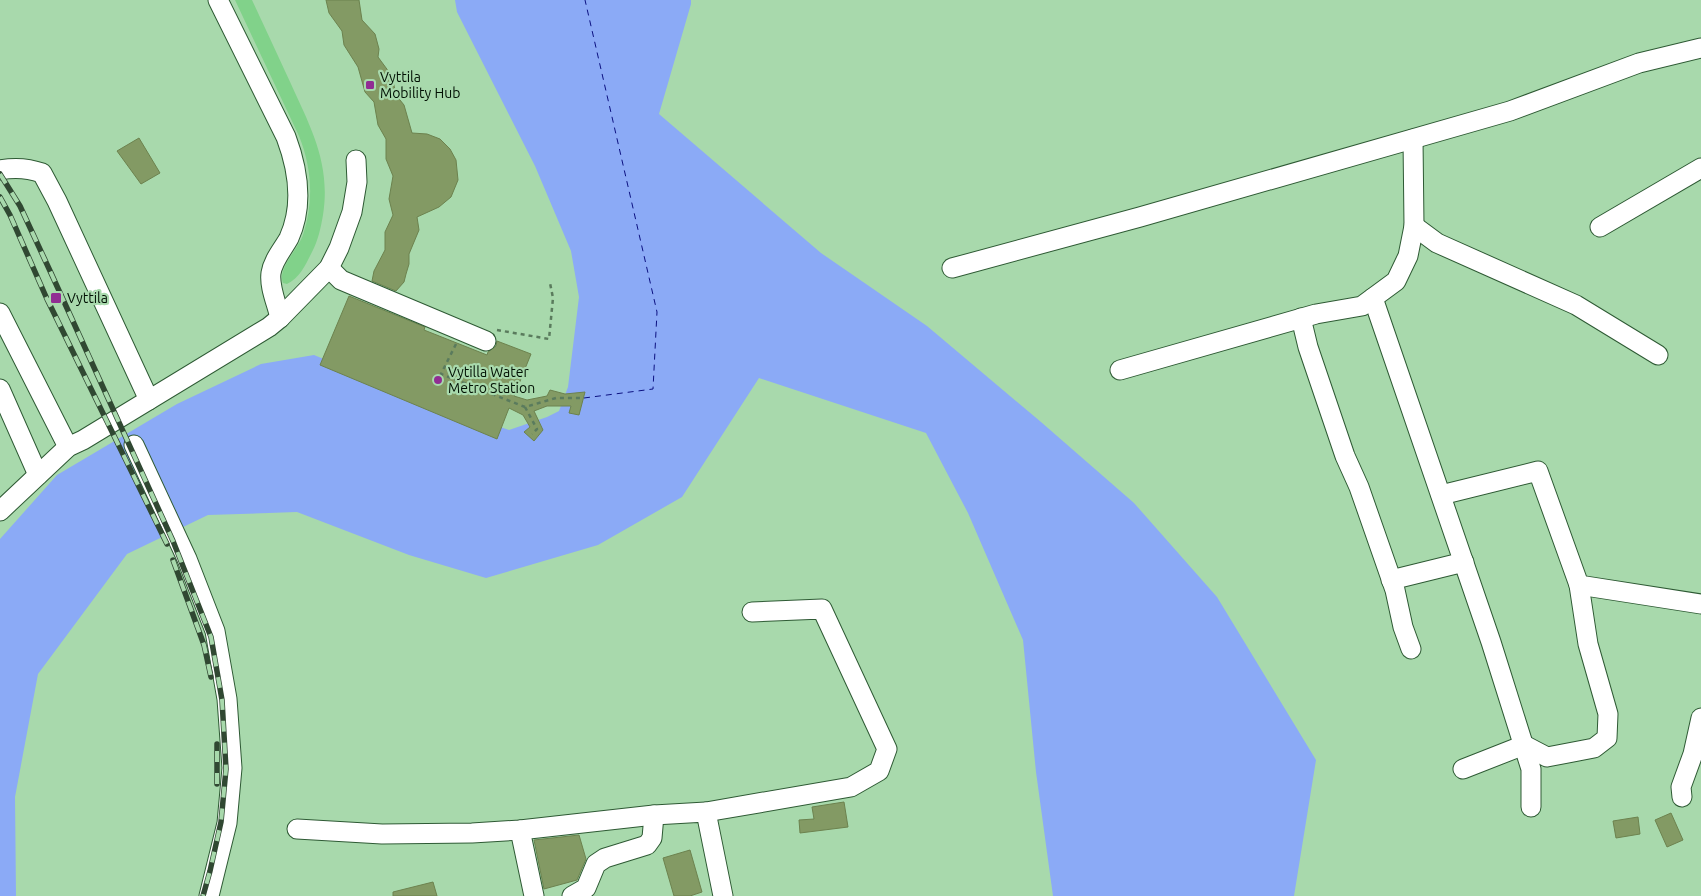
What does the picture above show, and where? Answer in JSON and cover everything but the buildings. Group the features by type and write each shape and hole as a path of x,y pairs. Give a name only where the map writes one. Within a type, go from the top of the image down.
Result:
{"street":[{"path":"218,0 286,136 293,154 298,188 294,226 271,270 270,282 280,318"},
{"path":"952,268 1510,112 1639,63 1701,48"},
{"path":"1120,370 1301,318 1362,306 1396,281 1408,256 1414,226 1413,139"},
{"path":"0,511 68,447 269,327 280,318 330,268 352,212 357,182 356,160"},
{"path":"0,170 30,168 42,172 149,400"},
{"path":"1600,227 1701,168"},
{"path":"1414,226 1437,243 1576,305 1658,355"},
{"path":"330,268 341,280 489,335"},
{"path":"1373,298 1464,562 1524,744 1531,769 1531,807"},
{"path":"0,313 68,447"},
{"path":"1301,318 1308,347 1345,456 1391,580 1411,649"},
{"path":"0,389 38,475"},
{"path":"134,445 187,559 215,631 227,699 232,768 227,823 209,896"},
{"path":"1441,495 1538,471 1579,585 1588,644 1608,714 1607,738 1594,748 1547,757 1524,744"},
{"path":"1391,580 1464,562"},
{"path":"1579,585 1701,604"},
{"path":"297,829 382,834 472,833 520,830 654,815 706,812 852,787 879,771 887,749 822,609 752,612"},
{"path":"1682,797 1682,787 1693,754 1701,718"},
{"path":"1462,769 1524,744"},
{"path":"706,812 723,896"},
{"path":"572,896 586,888 596,864 605,858 647,846 652,838 654,815"},
{"path":"520,830 534,896"}],"path":[{"path":"489,335 549,339 553,298 550,283"},
{"path":"457,342 442,374 525,407 556,398 584,398"},
{"path":"525,407 537,429 532,434"}],"green space":[{"path":"235,0 252,0 306,116 322,163 325,197 319,234 302,270 296,278 287,284 283,283 282,277 285,265 300,241 307,223 310,185 307,160 299,136"}],"water":[{"path":"455,0 691,0 659,114 821,253 927,326 1041,422 1134,503 1217,597 1316,760 1294,896 1053,896 1036,772 1023,640 968,513 926,433 759,378 682,497 598,545 486,578 409,555 297,512 208,515 127,554 38,674 15,797 16,896 0,896 0,539 57,475 177,404 261,364 314,355 429,402 509,430 559,411 568,387 579,297 571,251 535,166 457,12"}],"ferry route":[{"path":"584,398 653,389 657,312 585,0"}],"railway":[{"path":"0,174 20,206 51,273 173,541 211,637 222,700 226,769 221,822 203,896"},
{"path":"0,197 10,215 47,299 167,544"},
{"path":"173,560 204,645 211,677"},
{"path":"217,744 217,784"}],"place":[{"name":"Vyttila Mobility Hub","path":"370,85"},
{"name":"Vyttila","path":"56,298"},
{"name":"Vytilla Water Metro Station","path":"438,380"}]}
